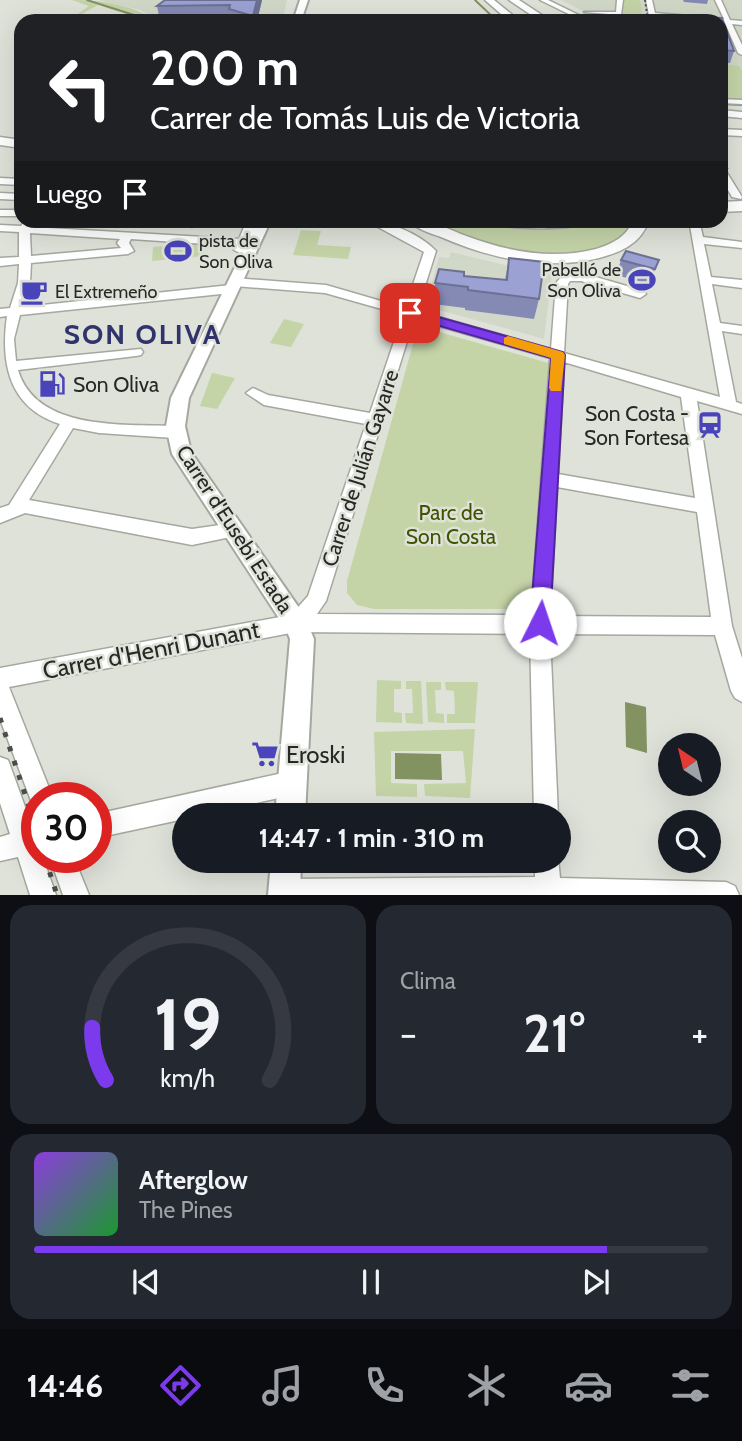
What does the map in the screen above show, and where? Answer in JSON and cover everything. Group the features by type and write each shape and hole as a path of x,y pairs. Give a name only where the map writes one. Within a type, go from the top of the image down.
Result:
{"highway":[{"path":"489,0 506,14"},
{"path":"513,0 536,14"},
{"path":"523,5 542,14"},
{"path":"433,228 482,249 518,257 556,259 585,257 619,246 634,234 637,228"}],"main road":[{"name":"Carrer d'Eusebi Estada","path":"261,228 180,398 175,414 174,432 182,454 296,622 302,639 291,803"},
{"path":"284,893 285,873"}],"street":[{"path":"543,0 572,14"},
{"path":"587,12 619,13 620,0"},
{"path":"576,6 591,14"},
{"path":"742,23 728,22 742,53"},
{"path":"728,181 741,202"},
{"path":"28,228 25,279 7,340 9,366 18,393 34,408 50,417 69,422 174,432"},
{"path":"44,228 126,243"},
{"path":"248,258 240,252 249,228"},
{"name":"Carrer de Julián Gayarre","path":"296,622 316,601 430,251 387,228"},
{"path":"696,228 714,326 736,407"},
{"path":"698,240 742,245"},
{"path":"0,262 126,243 242,243"},
{"path":"546,803 540,623 562,283 567,278 582,277 640,294"},
{"path":"705,280 742,284"},
{"path":"0,313 233,286 327,289 736,407"},
{"path":"714,326 742,330"},
{"path":"9,366 136,352"},
{"path":"253,393 264,400 377,420"},
{"path":"688,393 722,626 742,691"},
{"path":"16,507 69,422"},
{"path":"550,479 705,507"},
{"path":"0,516 16,507 24,506 192,537 234,530"},
{"name":"Carrer d'Henri Dunant","path":"0,678 296,622 722,626"},
{"path":"0,690 35,782"},
{"path":"0,768 21,829"},
{"path":"112,822 292,783"},
{"path":"0,849 21,844"},
{"path":"36,873 43,895"},
{"path":"68,873 76,895"},
{"path":"547,873 548,893"},
{"path":"284,893 726,895"}],"shaded area":[{"path":"99,0 287,0 284,14 146,14 141,10"},
{"path":"561,0 742,0 742,104 728,103 728,14 585,12"},
{"path":"451,252 513,267 552,272 544,339 428,307 426,304 439,257 449,258"},
{"path":"625,702 646,707 647,753 626,747"},
{"path":"395,753 441,754 442,780 395,779"}],"green space":[{"path":"72,0 116,4 144,14 126,14 98,5 78,14 89,6"},
{"path":"624,0 640,0 642,14 623,14"},
{"path":"728,65 739,66 742,71 742,102 728,101"},
{"path":"440,228 630,228 616,242 601,248 585,253 551,256 521,254"},
{"path":"301,230 321,231 317,245 351,247 348,259 293,255"},
{"name":"pista de Son Oliva","path":"203,242 204,256 152,261 153,247"},
{"path":"284,319 304,324 291,347 270,343"},
{"name":"Parc de Son Costa","path":"418,326 548,363 531,609 374,609 357,605 347,593 347,581"},
{"path":"212,373 235,378 217,409 200,406"},
{"path":"377,680 401,681 401,689 394,689 394,712 402,713 402,723 376,722"},
{"path":"406,681 421,681 423,724 406,723 405,713 413,713 412,689 406,689"},
{"path":"426,682 441,682 441,690 435,690 436,713 444,714 444,723 428,722"},
{"path":"445,682 478,682 475,723 447,723 447,714 455,714 454,691 446,690"},
{"path":"475,729 470,798 425,796 424,784 466,783 463,751 391,751 391,783 417,784 417,797 376,796 374,732"}],"building":[{"path":"165,0 257,0 254,14 229,9 230,5 157,6"},
{"path":"728,34 734,51 728,51"},
{"path":"626,251 659,260 655,269 621,260"},
{"path":"509,258 544,262 539,299 435,283 439,269 464,272 464,276 507,280"}],"waterway":[{"path":"87,0 131,14"},
{"path":"475,0 490,14"},
{"path":"728,104 742,105"}],"railway":[{"path":"645,0 647,14"},
{"path":"0,718 21,782"},
{"path":"50,873 57,895"}],"slow traffic":[{"path":"508,341 558,355 556,388"}],"place":[{"name":"pista de Son Oliva","path":"178,251"},
{"name":"Pabelló de Son Oliva","path":"642,280"},
{"name":"El Extremeño","path":"34,292"},
{"name":"Son Oliva","path":"52,384"},
{"name":"Son Costa - Son Fortesa","path":"710,425"},
{"name":"Eroski","path":"265,754"}],"district":[{"name":"SON OLIVA","path":"143,334"}],"route":[{"path":"410,313 558,355 540,623"}]}
